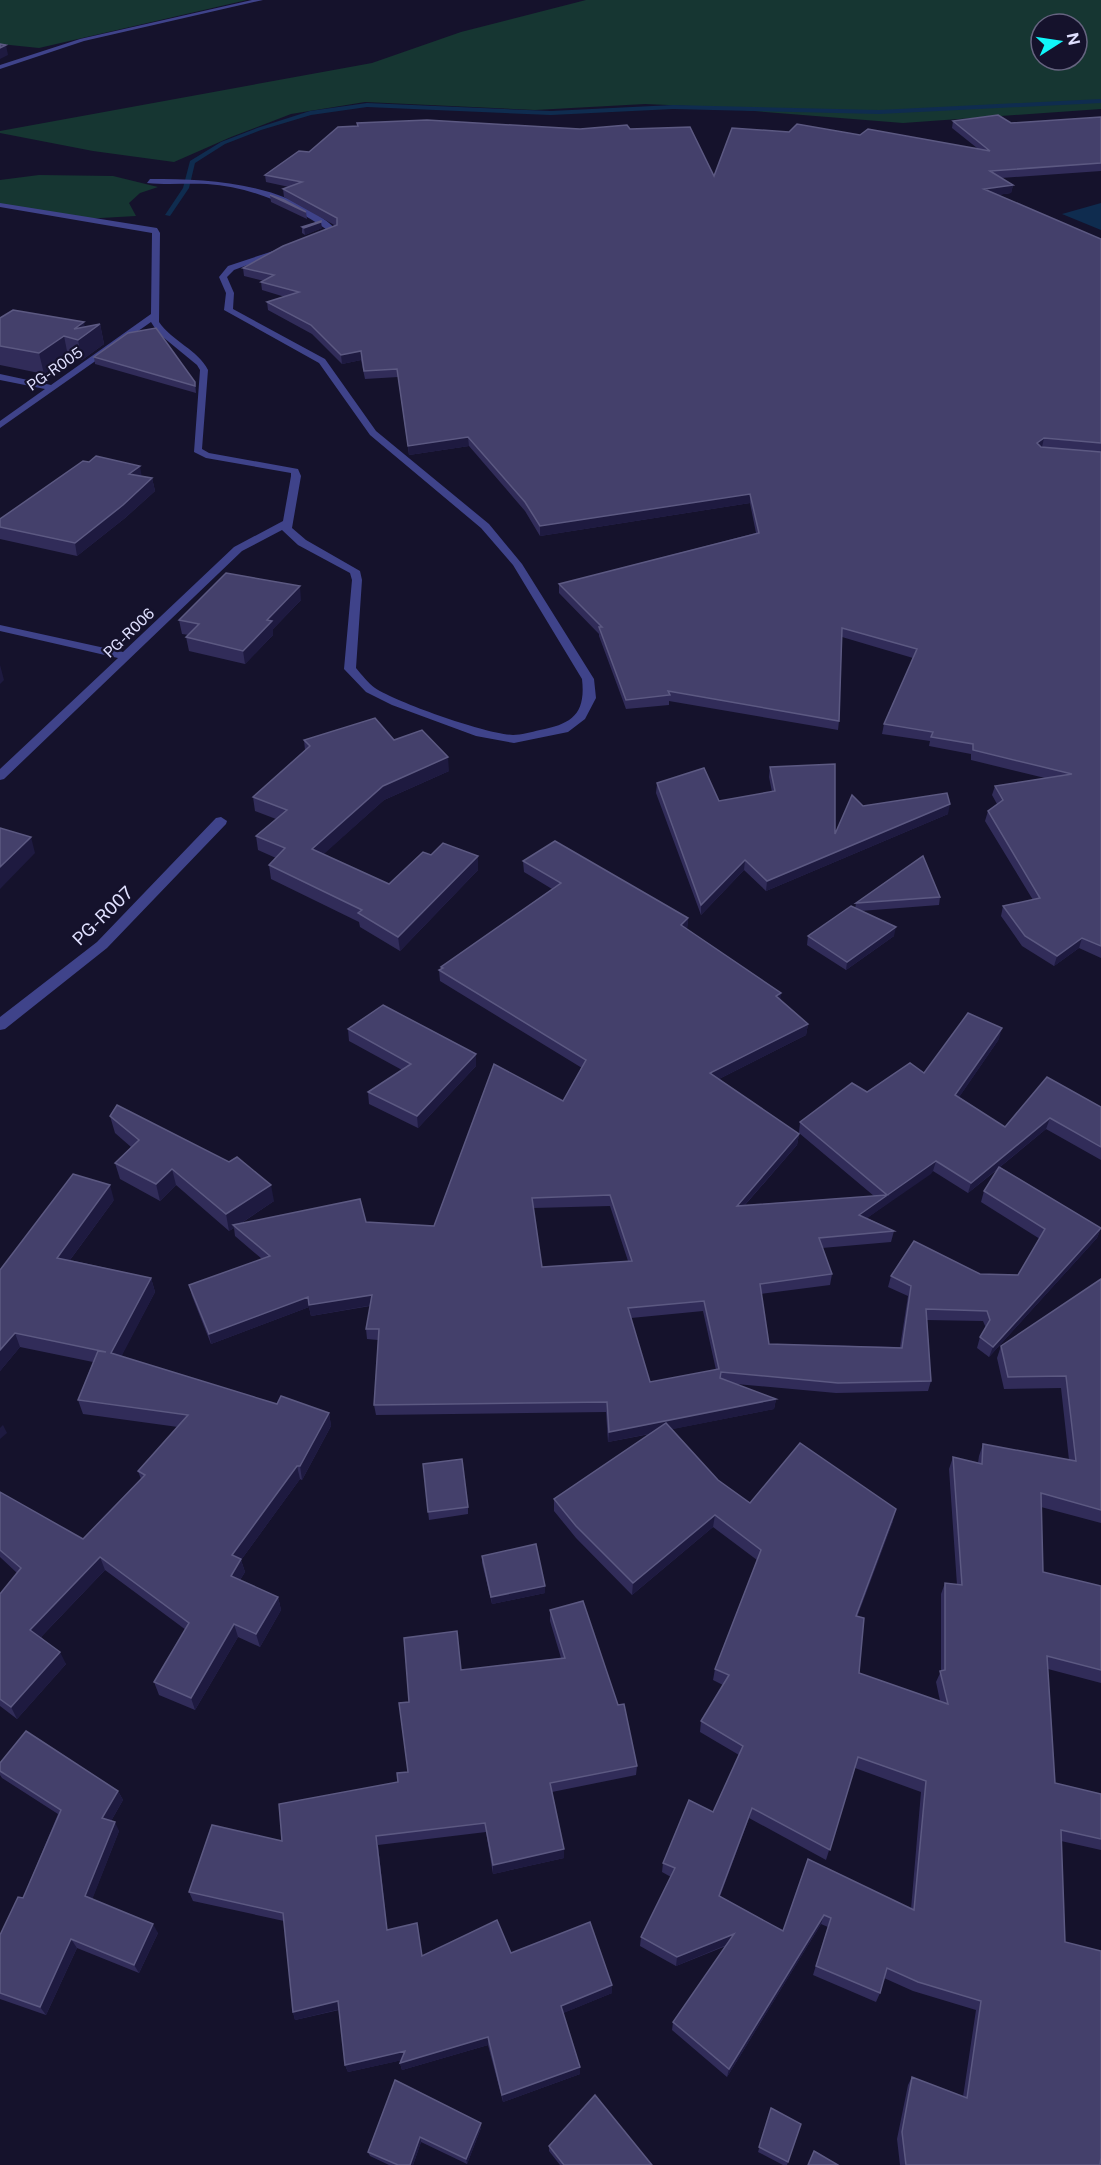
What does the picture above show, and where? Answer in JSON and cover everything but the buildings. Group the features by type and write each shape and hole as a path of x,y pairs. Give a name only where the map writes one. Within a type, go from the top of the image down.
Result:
{"street":[{"path":"0,67 82,40 260,0"},
{"path":"150,181 213,182 263,193 309,212 333,230 323,234"},
{"path":"2,207 154,230 156,233 155,322 161,331 201,364 204,370 197,450 206,455 295,471 297,476 287,529 307,547 340,561 355,571 357,580 350,669 370,690 396,703 480,733 514,739 564,729 581,716 590,698 588,679 517,564 485,526 373,433 322,361 228,310 231,303 230,287 222,277 231,268 292,245"},
{"name":"PG-R005","path":"0,425 155,315"},
{"path":"0,377 53,387"},
{"name":"PG-R006","path":"0,776 238,549 287,523"},
{"path":"0,628 126,656"},
{"name":"PG-R007","path":"0,1025 102,945 221,822"}],"green space":[{"path":"0,0 247,0 39,48 0,44"},
{"path":"586,0 1101,0 1101,109 903,123 645,104 535,110 365,102 291,114 174,162 93,151 0,133 0,131 372,63 461,32"},
{"path":"39,175 113,176 158,187 140,193 129,203 136,216 83,219 0,204 0,180"}],"water":[{"path":"1101,203 1101,230 1062,214"}],"waterway":[{"path":"168,215 186,188 192,162 223,143 310,113 367,105 551,113 673,107 879,112 1101,101"}]}
